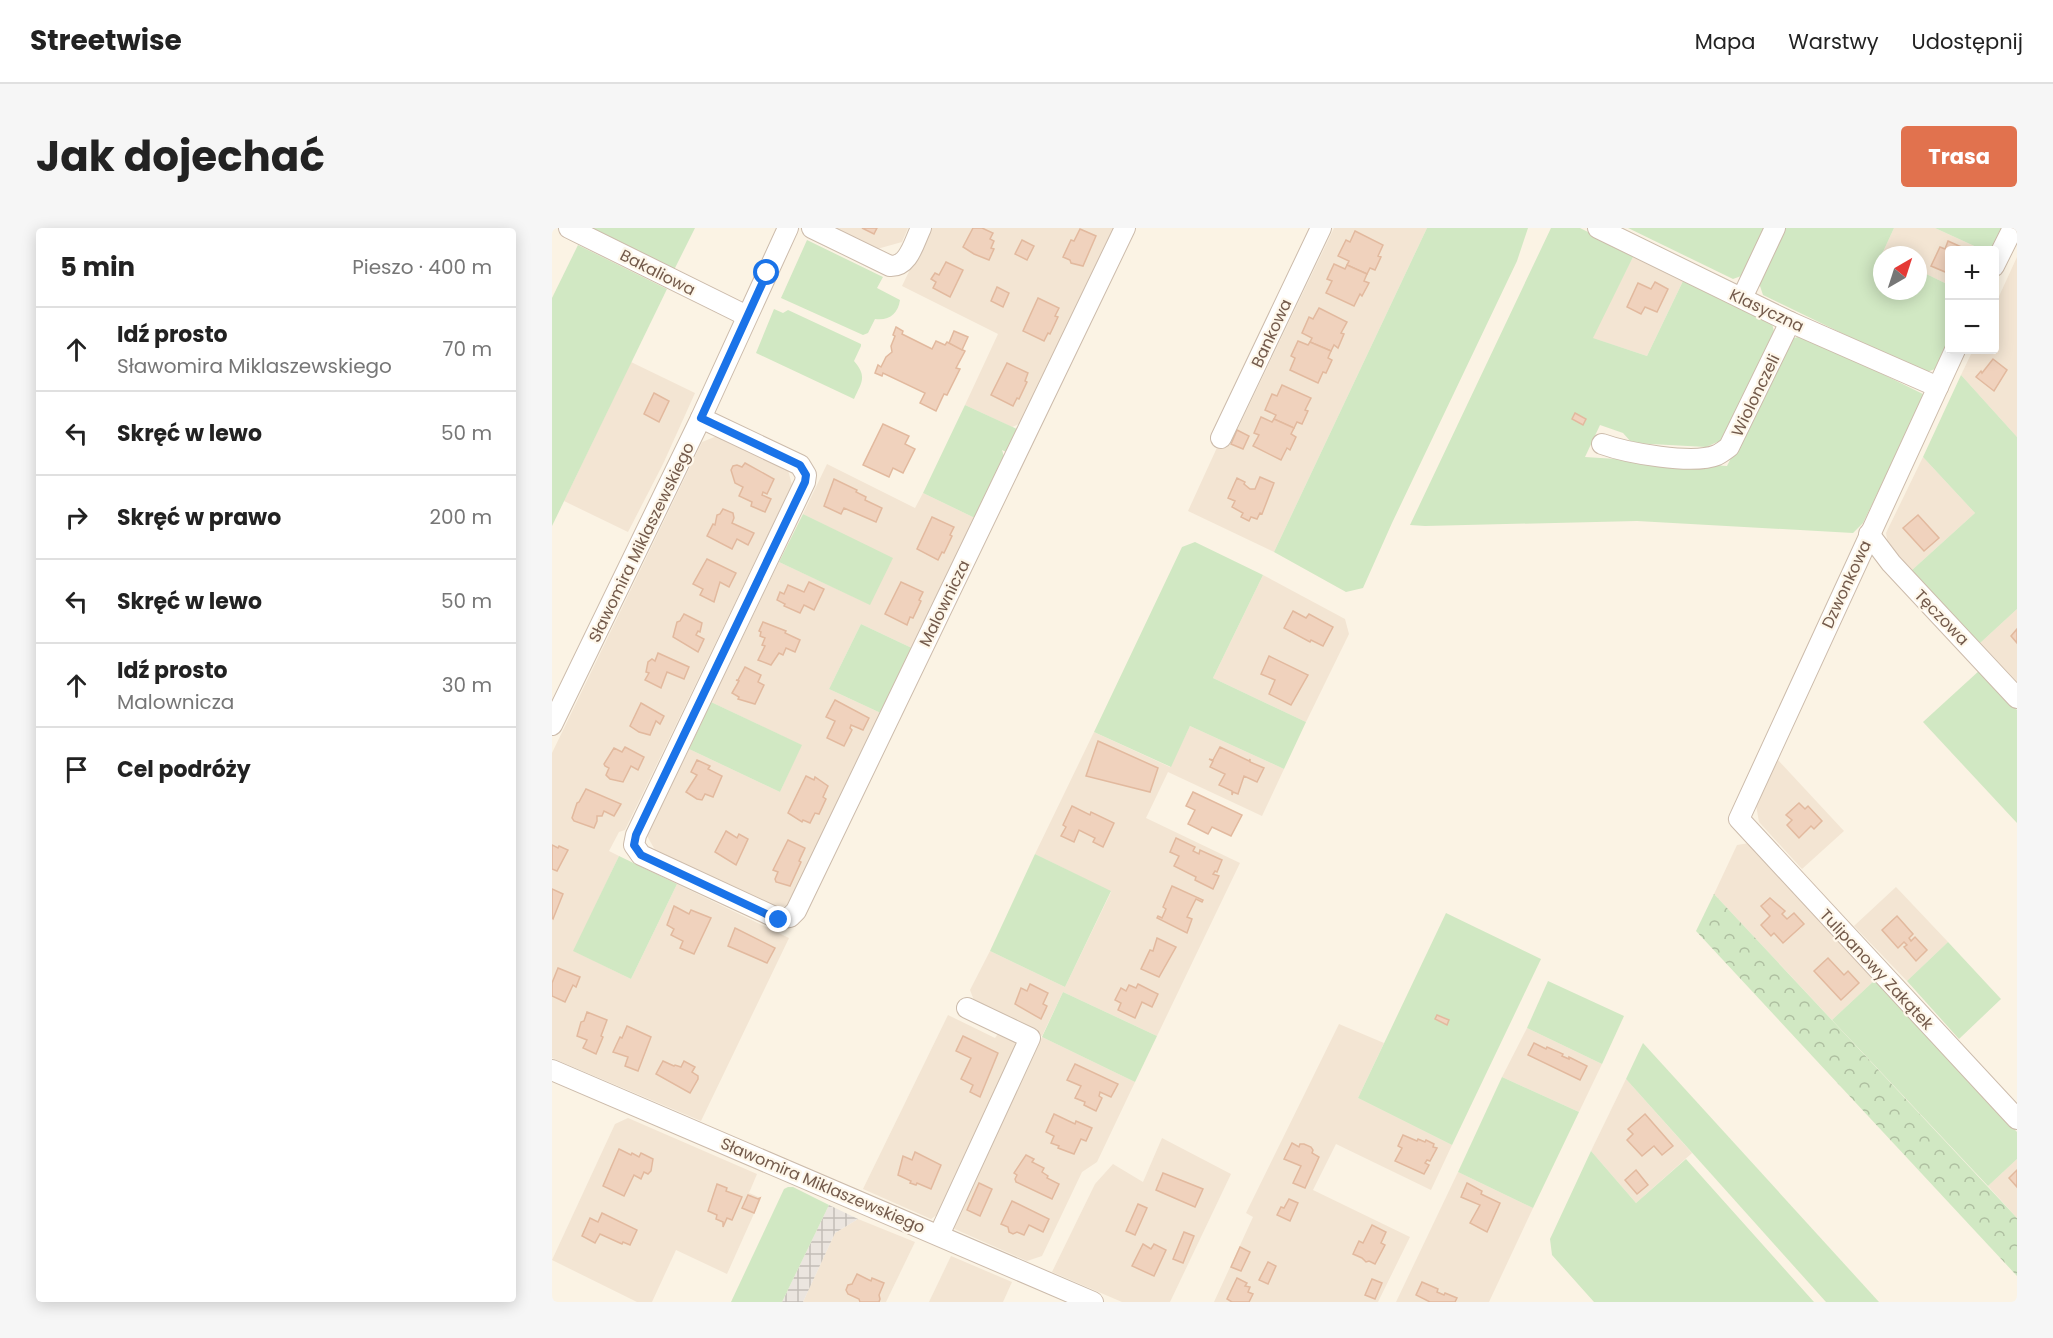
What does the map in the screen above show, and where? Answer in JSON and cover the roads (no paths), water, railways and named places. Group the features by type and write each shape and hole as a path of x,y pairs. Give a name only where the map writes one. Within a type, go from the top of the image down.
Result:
{"street":[{"name":"Bakaliowa","path":"569,228 747,316"},
{"name":"Sławomira Miklaszewskiego","path":"552,724 701,418 788,228"},
{"path":"812,228 890,266 897,266 906,260 921,228"},
{"name":"Malownicza","path":"701,418 800,465 806,475 800,493 636,835 634,845 641,855 779,920 790,917 796,911 1125,228"},
{"name":"Bankowa","path":"1221,438 1321,228"},
{"name":"Klasyczna","path":"1598,228 1790,321 1938,387"},
{"path":"1742,298 1775,228"},
{"path":"1999,258 2013,228"},
{"name":"Wiolonczeli","path":"1602,444 1619,450 1688,459 1716,456 1729,447 1790,321"},
{"name":"Dzwonkowa","path":"1738,819 1953,354"},
{"name":"Tęczowa","path":"1869,534 1898,571 2017,698"},
{"name":"Tulipanowy Zakątek","path":"1738,819 2017,1119"},
{"path":"939,1235 1030,1038 967,1008"},
{"name":"Sławomira Miklaszewskiego","path":"552,1070 1093,1302"}]}
